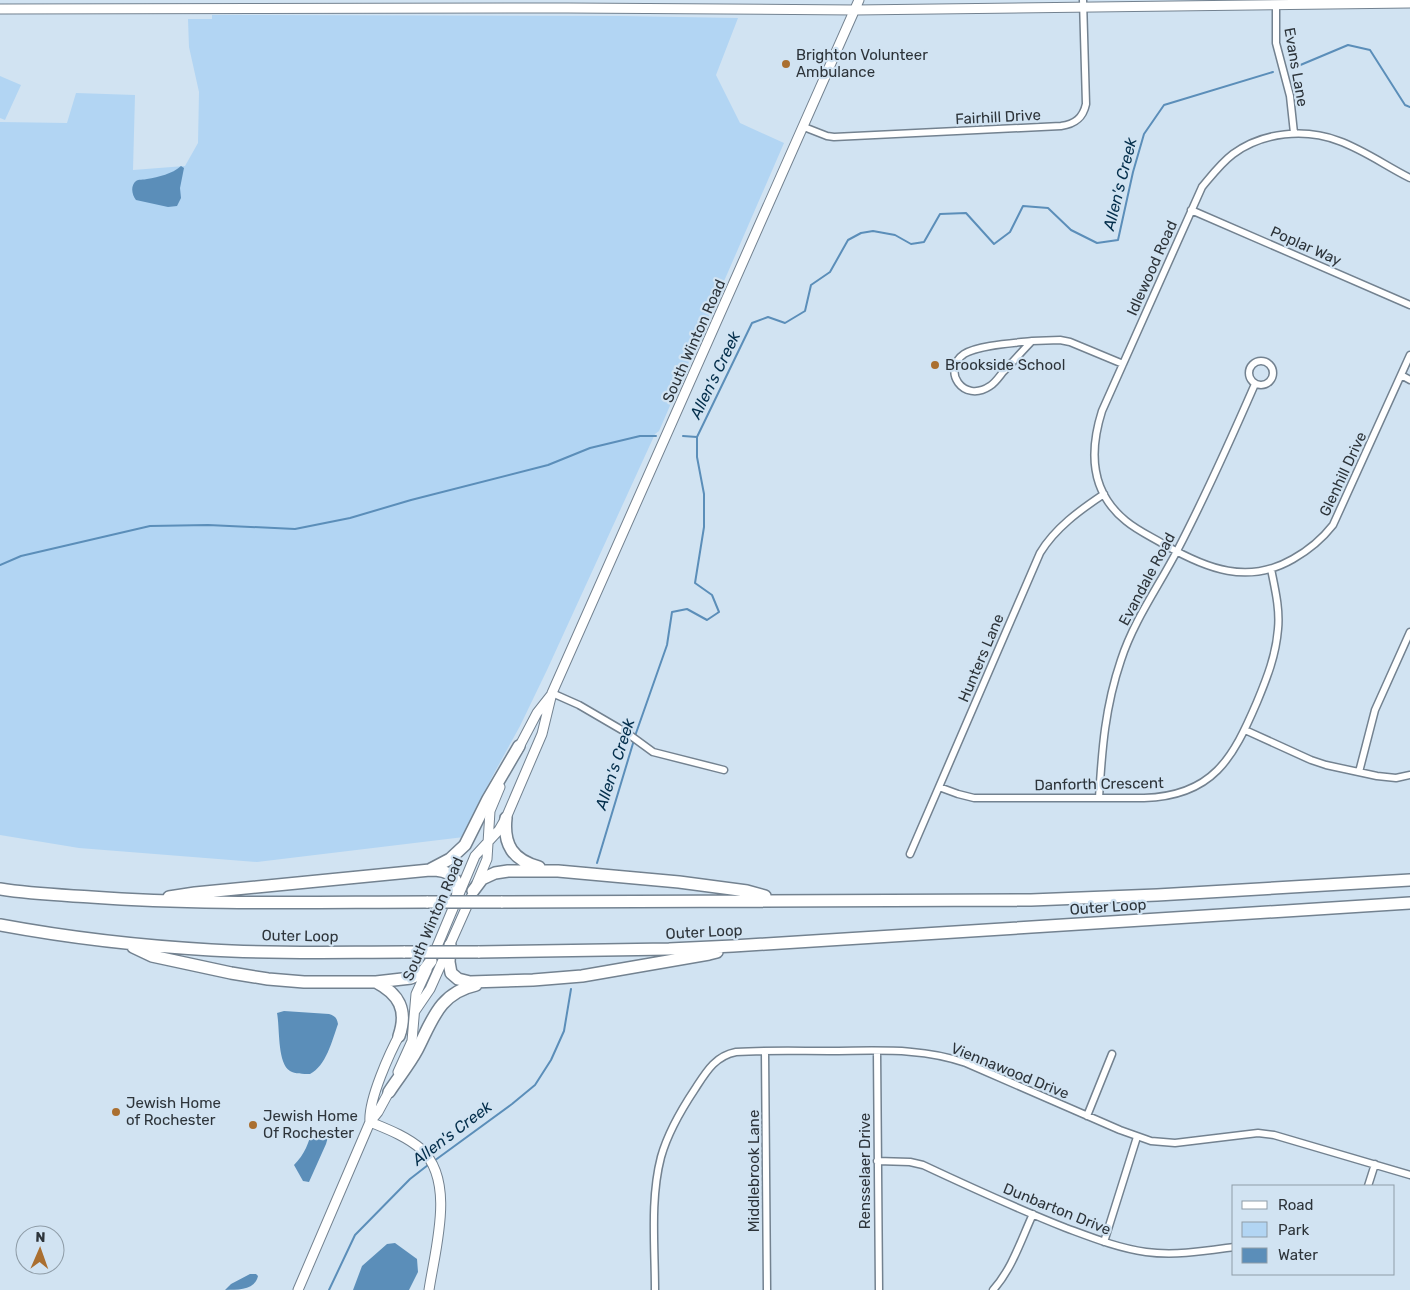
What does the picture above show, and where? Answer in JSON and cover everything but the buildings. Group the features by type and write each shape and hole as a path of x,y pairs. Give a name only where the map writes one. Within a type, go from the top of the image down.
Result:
{"highway":[{"path":"430,870 450,859 465,845 488,799 519,746"},
{"path":"506,818 506,840 516,857 532,866 558,871"},
{"path":"141,901 195,892 430,870 444,871 453,877 458,886 457,899"},
{"path":"473,891 482,879 495,873 508,871 558,871 689,883 747,891 777,900"},
{"name":"Outer Loop","path":"0,889 24,893 141,901 222,903 1063,899 1410,880"},
{"name":"Outer Loop","path":"0,926 124,943 212,950 478,952 669,949 1410,902"},
{"path":"124,943 152,956 249,976 304,982 376,982 414,977 422,973 431,961"},
{"path":"450,945 449,968 454,976 466,982 547,979 595,974 709,954 733,946"},
{"path":"389,1092 416,1052 432,1017 442,1003 465,987 494,981"},
{"path":"376,982 391,991 399,1002 402,1018 399,1036"}],"main road":[{"name":"South Winton Road","path":"298,1290 370,1122 389,1092 411,1045 417,992 475,856 500,828 506,818 542,734 552,693 860,0"},
{"path":"0,9 568,4 855,10 1083,4 1276,5 1410,3"},
{"name":"South Winton Road","path":"370,1122 372,1100 399,1036 428,991 485,866 491,808 536,713 552,693"},
{"path":"370,1122 408,1140 423,1152 433,1165 441,1199 429,1290"}],"street":[{"name":"Fairhill Drive","path":"804,127 827,136 834,136 1061,126 1075,122 1082,115 1086,104 1083,4"},
{"name":"Evans Lane","path":"1276,5 1276,43 1290,96 1294,133"},
{"name":"Idlewood Road","path":"1176,552 1124,519 1104,494 1094,468 1094,441 1102,411 1202,187 1215,170 1233,154 1252,143 1269,137 1294,133 1339,140 1410,178"},
{"name":"Poplar Way","path":"1191,210 1410,305"},
{"path":"1032,341 991,386 978,392 967,391 959,384 955,376 956,364 963,355 973,350 1032,341 1060,340 1070,342 1122,364"},
{"name":"Glenhill Drive","path":"1176,552 1212,568 1226,572 1249,573 1271,569 1311,548 1334,525 1410,355"},
{"name":"Evandale Road","path":"1264,360 1273,368 1273,377 1268,383 1255,384 1249,374 1250,366 1256,361 1264,360"},
{"path":"1401,376 1410,380"},
{"name":"Evandale Road","path":"1099,798 1102,742 1106,715 1121,660 1141,614 1206,494 1255,384"},
{"name":"Hunters Lane","path":"910,854 1040,553 1050,538 1068,520 1104,494"},
{"name":"Danforth Crescent","path":"939,787 974,798 1156,798 1185,791 1201,784 1227,760 1245,730 1268,676 1277,642 1278,610 1271,569"},
{"path":"1359,772 1375,710 1410,632"},
{"path":"552,693 579,705 627,733 653,752 724,770"},
{"path":"1245,730 1311,760 1339,768 1396,778 1410,776"},
{"name":"Viennawood Drive","path":"655,1290 655,1207 661,1156 674,1122 706,1072 714,1062 731,1053 877,1051 926,1053 959,1061 1137,1137 1151,1141 1175,1143 1258,1133 1274,1135 1410,1175"},
{"name":"Rensselaer Drive","path":"877,1051 879,1290"},
{"name":"Middlebrook Lane","path":"765,1052 767,1290"},
{"path":"1087,1116 1112,1054"},
{"path":"1104,1242 1137,1137"},
{"name":"Dunbarton Drive","path":"878,1161 910,1162 922,1165 1033,1214 1104,1242 1130,1249 1163,1254 1232,1247"},
{"path":"1368,1185 1375,1164"},
{"path":"993,1290 1008,1268 1033,1214"}],"green space":[{"path":"212,15 738,18 716,75 740,123 784,143 659,431 655,434 547,670 520,726 492,777 464,837 257,862 79,848 0,835 0,122 67,123 76,93 135,95 133,170 185,166 198,143 199,92 189,47 188,19 212,19"},
{"path":"0,76 21,85 5,120 0,118"}],"water":[{"path":"181,166 184,168 180,188 181,198 177,206 168,207 136,200 133,196 133,185 136,181 165,175"},
{"path":"284,1011 329,1014 337,1020 338,1024 328,1052 316,1070 310,1074 292,1072 283,1061 277,1013"},
{"path":"320,1130 326,1133 328,1137 326,1144 309,1182 303,1181 294,1165 304,1152 312,1134"},
{"path":"395,1243 417,1259 418,1272 409,1290 353,1290 362,1266 387,1244"},
{"path":"250,1274 258,1276 250,1287 225,1290 231,1284"}],"waterway":[{"name":"Allen's Creek","path":"1298,66 1348,45 1370,50 1405,105 1410,107"},
{"name":"Allen's Creek","path":"635,736 667,645 672,612 687,609 707,620 719,612 712,595 695,583 704,527 704,494 697,457 697,437 752,323 768,317 785,323 805,311 811,285 830,272 848,240 861,233 873,231 895,235 911,244 924,242 940,214 966,213 994,244 1010,232 1023,206 1048,208 1071,230 1097,243 1118,240 1133,172 1144,134 1164,105 1273,72"},
{"path":"0,565 21,556 150,526 208,525 295,529 350,518 411,500 548,465 590,448 640,436 656,436"},
{"path":"683,436 697,437"},
{"name":"Allen's Creek","path":"597,863 634,740"},
{"name":"Allen's Creek","path":"434,1161 535,1085 551,1060 564,1031 571,989"},
{"name":"Allen's Creek","path":"329,1290 355,1235 410,1179 428,1165"}],"place":[{"name":"Brighton Volunteer Ambulance","path":"786,64"},
{"name":"Brookside School","path":"935,365"},
{"name":"Jewish Home of Rochester","path":"116,1112"},
{"name":"Jewish Home Of Rochester","path":"253,1125"}]}
